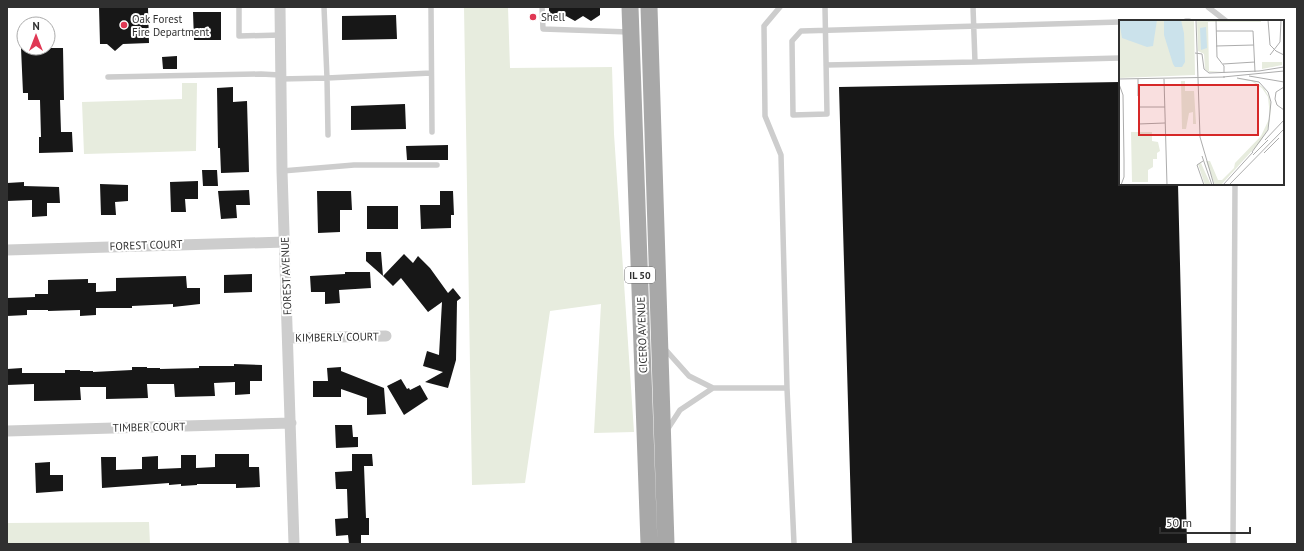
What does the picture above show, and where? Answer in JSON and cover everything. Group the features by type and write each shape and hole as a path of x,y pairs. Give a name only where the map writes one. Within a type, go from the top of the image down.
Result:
{"main road":[{"name":"CICERO AVENUE","path":"630,7 649,544"},
{"name":"CICERO AVENUE","path":"649,7 666,544"},
{"path":"650,53 659,7"}],"street":[{"name":"FOREST AVENUE","path":"280,7 282,171 294,544"},
{"name":"FOREST COURT","path":"7,250 285,242"},
{"name":"KIMBERLY COURT","path":"288,338 386,336"},
{"name":"TIMBER COURT","path":"7,431 291,424"}],"lane":[{"path":"239,7 239,36 281,35"},
{"path":"324,7 328,135"},
{"path":"430,7 432,132"},
{"path":"542,7 543,29 632,32"},
{"path":"780,7 764,26 765,116 781,154 787,388 794,544"},
{"path":"825,7 826,31 827,114 793,115 792,41 801,31 826,31 974,25 1119,22"},
{"path":"973,7 975,62"},
{"path":"1208,7 1225,20"},
{"path":"826,65 1119,58"},
{"path":"108,77 261,74 280,77 327,78 431,73"},
{"path":"282,171 354,165 437,165"},
{"path":"1233,544 1235,185"},
{"path":"659,344 689,376 713,388 787,388"},
{"path":"662,437 680,410 713,388"}],"shaded area":[{"path":"464,7 508,7 510,68 612,67 614,134 634,432 594,433 601,304 550,311 525,483 472,485"},
{"path":"182,83 197,83 196,151 84,154 82,102 182,99"},
{"path":"149,522 150,544 7,544 7,523"}],"building":[{"name":"Oak Forest Fire Department","path":"99,7 148,7 149,43 123,44 115,51 107,44 100,44"},
{"name":"Shell","path":"548,7 600,7 600,15 591,21 583,16 575,21 566,16 558,22 549,16"},
{"path":"193,12 221,12 221,40 194,40"},
{"path":"396,15 397,39 342,40 342,16"},
{"path":"56,48 63,48 64,100 60,100 61,132 72,132 73,152 39,153 39,137 41,137 40,100 28,100 28,93 23,93 21,56 56,56"},
{"path":"177,56 177,69 163,69 162,57"},
{"path":"1119,82 1119,185 1178,185 1187,544 852,544 839,87"},
{"path":"233,87 233,102 247,101 249,172 221,173 220,148 218,148 217,88"},
{"path":"405,104 406,129 351,130 351,106"},
{"path":"448,145 448,160 407,160 406,146"},
{"path":"202,170 217,170 218,186 203,186"},
{"path":"198,181 198,199 185,199 186,212 171,212 170,182"},
{"path":"24,182 24,186 59,187 60,203 47,203 47,216 32,217 32,200 7,201 7,183"},
{"path":"100,184 128,185 128,201 115,202 116,215 101,215"},
{"path":"249,190 250,205 236,205 237,218 221,219 218,191"},
{"path":"317,191 351,191 352,210 340,210 340,232 318,233"},
{"path":"440,191 453,191 454,215 451,215 451,228 421,229 420,205 440,205"},
{"path":"367,206 398,206 398,229 367,229"},
{"path":"366,252 381,252 383,276 366,261"},
{"path":"404,254 413,263 418,256 430,268 448,293 453,288 461,298 457,301 456,360 448,388 425,382 443,372 423,366 427,351 439,355 442,302 428,312 401,278 393,286 383,276"},
{"path":"345,272 370,272 371,288 339,290 340,303 325,304 325,292 311,292 310,276 345,274"},
{"path":"252,274 252,292 224,293 224,275"},
{"path":"186,276 187,288 200,288 200,304 173,307 173,304 132,306 132,308 96,308 96,315 80,316 80,310 27,310 27,315 7,316 7,298 35,297 35,294 48,294 48,280 88,279 88,283 96,283 96,292 116,291 116,278"},
{"path":"234,364 262,365 262,381 250,381 250,394 235,395 235,382 214,383 215,396 175,397 174,384 147,384 148,398 106,399 106,387 80,387 81,400 34,401 34,384 7,385 7,369 22,368 22,373 65,373 65,370 93,372 132,370 132,367 160,369 199,368 199,366 234,366"},
{"path":"341,367 341,371 384,388 386,414 367,415 367,398 341,389 341,397 313,397 313,381 328,381 327,368"},
{"path":"401,379 407,389 409,388 410,390 420,385 428,399 404,415 387,386"},
{"path":"335,425 352,425 353,437 358,437 358,447 336,448"},
{"path":"215,454 249,454 249,467 259,467 260,487 236,488 236,484 197,484 181,486 181,484 169,485 169,483 102,488 101,457 116,457 116,470 142,469 142,457 158,456 158,469 181,468 181,455 196,455 196,468 215,467"},
{"path":"352,454 372,454 373,466 364,466 366,518 369,518 369,535 361,535 361,544 349,544 348,535 336,536 335,519 348,518 347,489 336,489 335,472 352,471"},
{"path":"50,462 50,475 63,475 63,491 36,493 35,463"}],"place":[{"name":"Shell","path":"533,17"},
{"name":"Oak Forest Fire Department","path":"124,25"}]}
